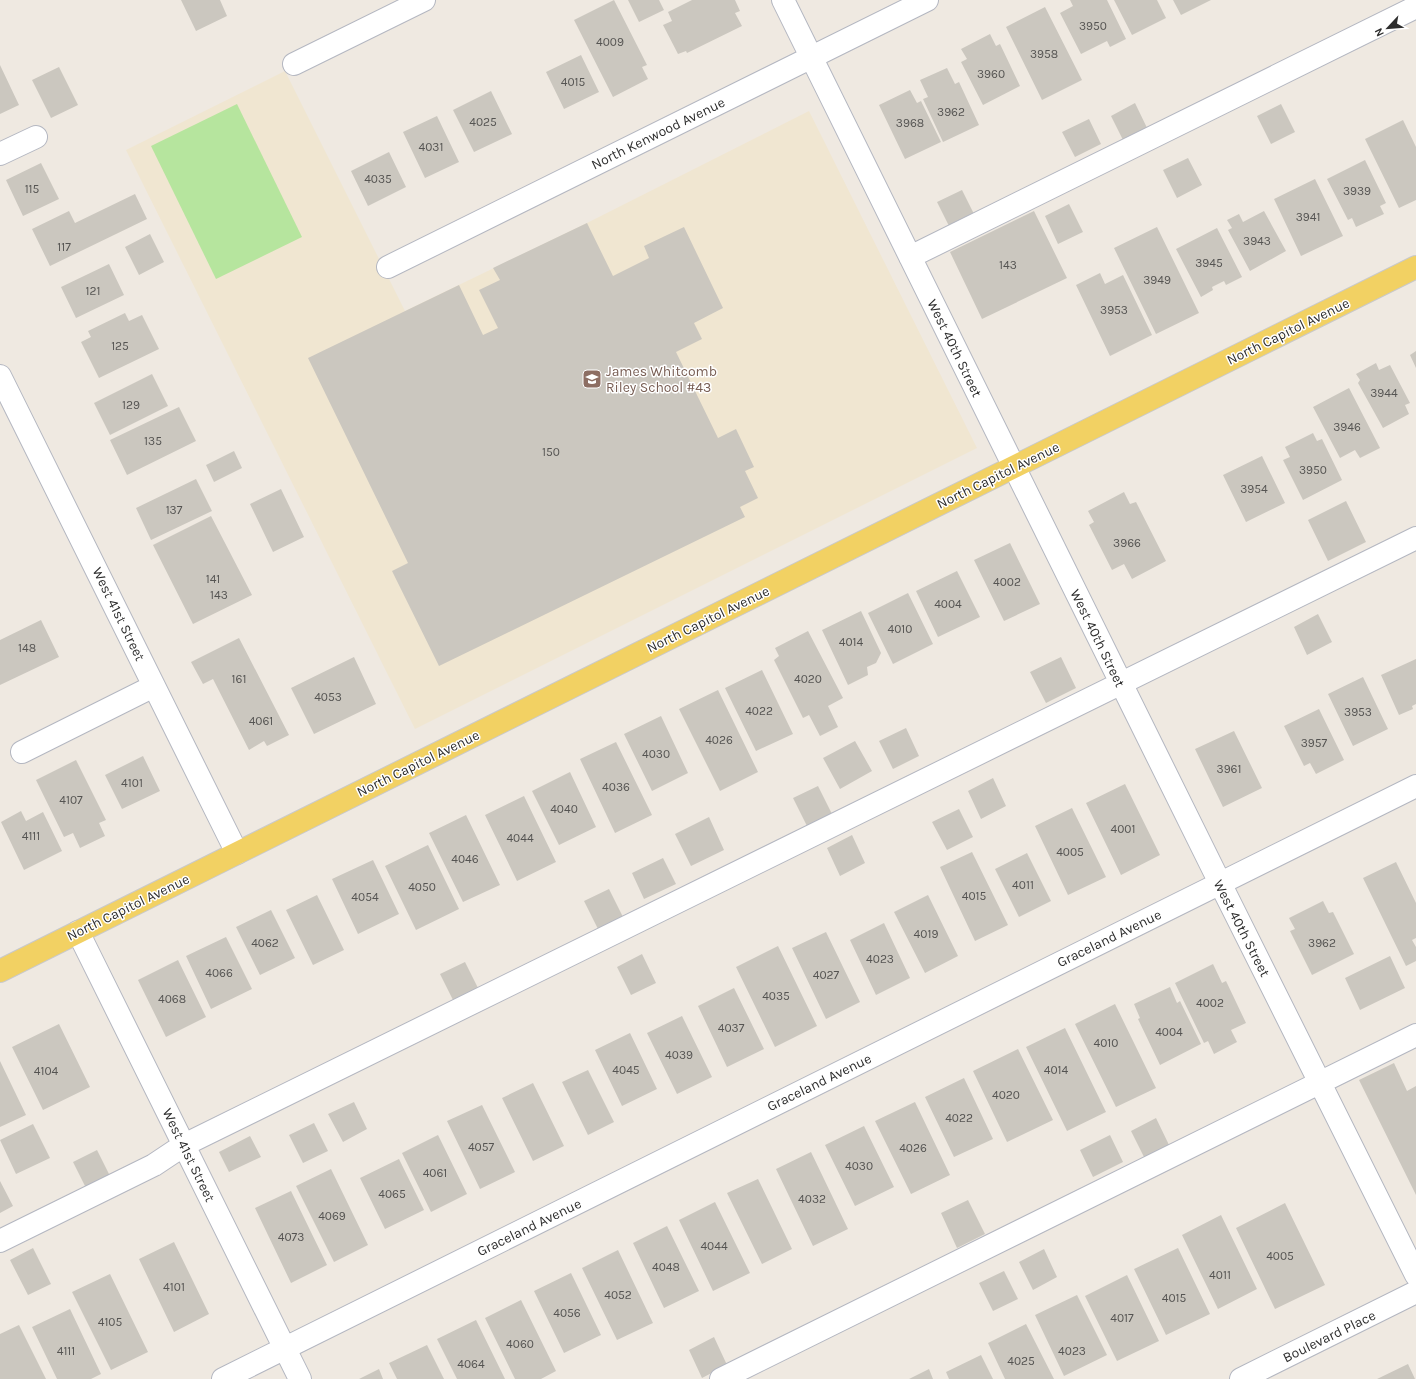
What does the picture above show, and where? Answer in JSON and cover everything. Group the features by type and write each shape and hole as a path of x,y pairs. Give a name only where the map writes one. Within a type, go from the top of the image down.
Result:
{"main road":[{"name":"North Capitol Avenue","path":"0,971 1416,267"}],"street":[{"path":"294,64 424,0"},
{"name":"West 40th Street","path":"783,0 1220,884 1416,1275"},
{"name":"North Kenwood Avenue","path":"388,267 927,0"},
{"path":"910,257 1416,7"},
{"path":"0,154 36,137"},
{"name":"West 41st Street","path":"0,376 237,853"},
{"path":"0,1241 154,1165 184,1145 1416,538"},
{"path":"22,752 154,686"},
{"name":"Graceland Avenue","path":"222,1379 1416,786"},
{"name":"West 41st Street","path":"78,932 300,1379"},
{"path":"721,1379 1416,1035"},
{"name":"Boulevard Place","path":"1241,1379 1416,1292"}],"shaded area":[{"name":"James Whitcomb Riley School #43","path":"285,71 405,311 587,223 809,111 977,448 415,729 126,150"}],"green space":[{"path":"237,104 302,237 216,279 151,146"}],"building":[{"path":"181,0 220,0 227,16 196,31"},
{"path":"614,0 647,65 642,67 648,79 613,97 574,20"},
{"path":"628,0 659,0 664,10 639,22"},
{"path":"692,0 735,0 740,11 735,13 742,26 687,53 686,51 678,54 663,25 672,21 668,12"},
{"path":"1070,0 1107,0 1126,39 1110,47 1107,41 1081,54 1060,13 1073,6"},
{"path":"1114,0 1157,0 1166,18 1132,35"},
{"path":"1173,0 1211,0 1181,15"},
{"path":"1045,7 1082,80 1042,100 1006,27"},
{"path":"990,34 996,46 1000,44 1020,86 983,105 961,62 967,59 961,49"},
{"path":"581,55 599,92 564,109 546,72"},
{"path":"0,65 19,105 0,114"},
{"path":"59,67 78,105 51,118 32,80"},
{"path":"947,68 955,84 959,82 979,125 943,142 923,99 928,97 920,80"},
{"path":"910,90 917,103 921,101 941,142 905,159 879,105"},
{"path":"491,91 512,134 474,152 453,110"},
{"path":"1135,103 1149,132 1125,144 1111,116"},
{"path":"1281,104 1295,132 1271,144 1257,116"},
{"path":"437,116 459,162 425,178 403,132"},
{"path":"1089,119 1101,144 1075,157 1062,132"},
{"path":"1403,120 1416,147 1416,200 1399,208 1365,139"},
{"path":"389,152 406,187 368,206 351,171"},
{"path":"1188,158 1202,185 1177,198 1163,170"},
{"path":"1365,160 1386,203 1380,206 1384,214 1356,227 1352,218 1348,220 1327,179"},
{"path":"41,163 59,199 23,216 6,180"},
{"path":"1315,179 1343,236 1301,256 1274,199"},
{"path":"962,190 976,218 951,230 937,202"},
{"path":"135,194 147,219 50,266 32,229 69,211 75,223"},
{"path":"1069,204 1083,232 1058,244 1045,216"},
{"path":"1034,211 1067,278 982,319 950,252"},
{"path":"1264,211 1286,251 1250,271 1228,230 1232,228 1227,220 1239,214 1243,222"},
{"path":"587,223 613,276 649,258 644,246 684,227 723,308 694,323 702,339 676,352 718,438 736,429 754,467 745,471 758,498 740,507 745,517 439,666 392,571 408,563 308,358 459,285 483,335 498,328 479,290 500,280 493,268"},
{"path":"1157,227 1199,313 1156,334 1114,248"},
{"path":"1217,228 1242,277 1226,285 1224,281 1212,287 1213,290 1201,297 1176,249"},
{"path":"150,234 164,262 139,275 125,247"},
{"path":"109,264 124,295 76,318 61,287"},
{"path":"1100,273 1105,284 1123,275 1152,335 1110,356 1076,285"},
{"path":"125,313 129,321 142,315 159,349 99,378 81,342 91,337 88,331"},
{"path":"1416,351 1416,368 1410,355"},
{"path":"1376,363 1379,370 1390,365 1410,403 1405,405 1409,414 1383,428 1358,383 1360,380 1356,374"},
{"path":"152,374 168,406 110,435 94,403"},
{"path":"1349,388 1380,448 1360,458 1355,450 1340,458 1313,407"},
{"path":"179,407 196,441 127,475 110,440"},
{"path":"1313,433 1317,441 1322,439 1342,480 1303,500 1283,460 1290,457 1285,447"},
{"path":"234,451 242,468 214,482 206,465"},
{"path":"1262,456 1285,503 1246,522 1223,475"},
{"path":"196,479 212,511 151,540 136,508"},
{"path":"281,489 304,537 273,552 250,504"},
{"path":"1124,492 1130,504 1136,502 1166,561 1132,579 1124,564 1112,570 1089,525 1094,522 1088,511"},
{"path":"1346,501 1366,542 1328,561 1308,520"},
{"path":"211,516 252,595 193,624 153,545"},
{"path":"1010,543 1040,604 1004,621 974,560"},
{"path":"957,571 980,617 938,637 916,591"},
{"path":"908,593 933,644 893,664 868,613"},
{"path":"861,611 881,653 876,663 867,667 868,675 848,685 822,630"},
{"path":"1318,614 1332,642 1307,655 1294,627"},
{"path":"41,620 59,657 0,685 0,640"},
{"path":"808,631 843,698 828,706 838,727 820,736 809,715 803,718 774,660 779,656 775,648"},
{"path":"239,638 289,735 267,746 264,741 249,750 213,679 203,684 191,662"},
{"path":"354,657 376,704 314,734 291,688"},
{"path":"1061,657 1076,688 1046,703 1030,672"},
{"path":"1416,659 1416,704 1412,706 1413,709 1399,715 1381,675"},
{"path":"762,670 793,734 756,751 725,688"},
{"path":"1363,677 1388,729 1353,746 1328,694"},
{"path":"718,690 758,772 720,791 679,709"},
{"path":"1319,709 1344,760 1316,774 1310,763 1304,766 1284,726"},
{"path":"661,716 688,773 652,791 624,734"},
{"path":"906,728 919,756 893,769 879,741"},
{"path":"1234,731 1262,788 1223,807 1195,749"},
{"path":"855,741 872,771 840,789 823,758"},
{"path":"616,742 652,815 615,833 580,759"},
{"path":"143,756 160,791 122,809 105,775"},
{"path":"76,760 106,820 99,823 105,836 80,848 73,833 64,837 36,780"},
{"path":"570,772 596,827 559,845 532,791"},
{"path":"993,778 1006,806 981,819 968,791"},
{"path":"1125,784 1160,855 1121,875 1086,803"},
{"path":"818,786 832,814 807,826 793,798"},
{"path":"524,796 556,862 517,881 485,815"},
{"path":"1072,808 1106,877 1068,895 1035,826"},
{"path":"959,809 973,837 947,850 932,822"},
{"path":"21,811 26,821 43,812 62,851 24,870 1,822"},
{"path":"466,815 500,885 463,902 429,833"},
{"path":"709,817 724,850 691,866 675,834"},
{"path":"852,835 865,863 840,876 827,848"},
{"path":"428,845 459,909 416,930 385,866"},
{"path":"972,852 1008,925 975,941 940,867"},
{"path":"1027,853 1051,901 1019,917 995,869"},
{"path":"663,858 676,884 644,899 632,873"},
{"path":"373,860 399,914 358,934 332,879"},
{"path":"1396,862 1416,903 1416,938 1412,940 1416,947 1416,961 1406,966 1363,878"},
{"path":"609,889 623,917 598,929 584,901"},
{"path":"317,895 344,950 313,965 286,910"},
{"path":"928,895 958,956 925,973 894,912"},
{"path":"1323,901 1329,913 1333,912 1354,954 1312,975 1290,931 1295,929 1289,918"},
{"path":"271,910 295,958 260,975 236,927"},
{"path":"884,923 910,978 876,995 850,940"},
{"path":"826,932 860,1002 826,1019 792,948"},
{"path":"226,937 252,989 211,1009 186,956"},
{"path":"778,946 817,1026 775,1047 736,967"},
{"path":"642,954 656,983 631,995 617,967"},
{"path":"1390,956 1405,988 1360,1010 1345,978"},
{"path":"178,960 206,1017 166,1037 138,980"},
{"path":"465,962 479,990 454,1002 440,974"},
{"path":"1213,964 1222,983 1226,981 1246,1023 1231,1030 1237,1042 1214,1054 1208,1041 1204,1043 1175,983"},
{"path":"1170,987 1177,1003 1180,1001 1201,1044 1160,1065 1138,1019 1140,1018 1134,1004"},
{"path":"734,988 764,1049 727,1067 698,1006"},
{"path":"1115,1004 1156,1088 1116,1107 1075,1024"},
{"path":"682,1016 712,1077 677,1094 647,1033"},
{"path":"59,1024 90,1087 43,1110 12,1047"},
{"path":"1065,1028 1106,1112 1067,1131 1026,1047"},
{"path":"630,1033 657,1089 622,1106 595,1050"},
{"path":"1018,1049 1053,1120 1007,1142 973,1071"},
{"path":"0,1061 26,1115 0,1127"},
{"path":"1394,1063 1407,1091 1416,1086 1416,1195 1359,1080"},
{"path":"588,1070 614,1122 588,1135 562,1082"},
{"path":"964,1078 993,1139 954,1157 925,1097"},
{"path":"533,1083 564,1146 533,1161 502,1098"},
{"path":"354,1102 367,1129 343,1142 328,1114"},
{"path":"915,1102 950,1175 911,1194 875,1121"},
{"path":"482,1105 515,1172 480,1189 447,1121"},
{"path":"1156,1118 1170,1147 1145,1159 1131,1131"},
{"path":"314,1123 328,1151 303,1163 289,1135"},
{"path":"33,1124 50,1158 16,1174 0,1140"},
{"path":"864,1126 894,1187 855,1206 825,1145"},
{"path":"438,1135 467,1194 431,1212 402,1153"},
{"path":"1110,1135 1123,1162 1093,1177 1080,1150"},
{"path":"250,1136 261,1157 229,1172 219,1152"},
{"path":"97,1150 111,1178 87,1190 73,1162"},
{"path":"811,1152 848,1229 813,1246 776,1169"},
{"path":"399,1159 424,1210 385,1229 360,1178"},
{"path":"331,1169 368,1245 334,1262 296,1186"},
{"path":"758,1179 792,1249 762,1264 727,1193"},
{"path":"0,1181 13,1206 0,1213"},
{"path":"291,1191 327,1265 291,1283 255,1208"},
{"path":"968,1200 985,1234 957,1248 941,1213"},
{"path":"715,1202 750,1273 713,1291 679,1220"},
{"path":"1285,1203 1325,1285 1275,1309 1236,1228"},
{"path":"1221,1215 1257,1289 1218,1309 1182,1235"},
{"path":"667,1226 699,1291 664,1308 633,1243"},
{"path":"174,1242 209,1314 174,1332 139,1259"},
{"path":"33,1248 51,1284 28,1295 10,1260"},
{"path":"1178,1248 1210,1314 1166,1335 1134,1269"},
{"path":"1044,1249 1057,1277 1033,1290 1019,1262"},
{"path":"618,1250 653,1323 617,1340 582,1268"},
{"path":"1004,1271 1018,1299 993,1311 979,1283"},
{"path":"571,1273 601,1335 564,1353 534,1291"},
{"path":"110,1274 148,1352 111,1370 72,1292"},
{"path":"1127,1275 1159,1341 1117,1361 1085,1296"},
{"path":"1077,1295 1107,1355 1064,1376 1035,1315"},
{"path":"521,1300 556,1371 541,1379 515,1379 485,1318"},
{"path":"70,1309 101,1374 91,1379 57,1379 32,1327"},
{"path":"476,1320 505,1379 457,1379 437,1339"},
{"path":"1026,1324 1054,1379 1005,1379 988,1343"},
{"path":"19,1325 46,1379 0,1379 0,1334"},
{"path":"714,1337 727,1365 702,1378 689,1350"},
{"path":"427,1345 444,1379 397,1379 389,1363"},
{"path":"981,1355 993,1379 949,1379 946,1372"},
{"path":"1408,1364 1415,1379 1377,1379"},
{"path":"379,1369 383,1379 359,1379"},
{"path":"929,1369 933,1379 909,1379"}],"place":[{"name":"James Whitcomb Riley School #43","path":"592,379"}]}
